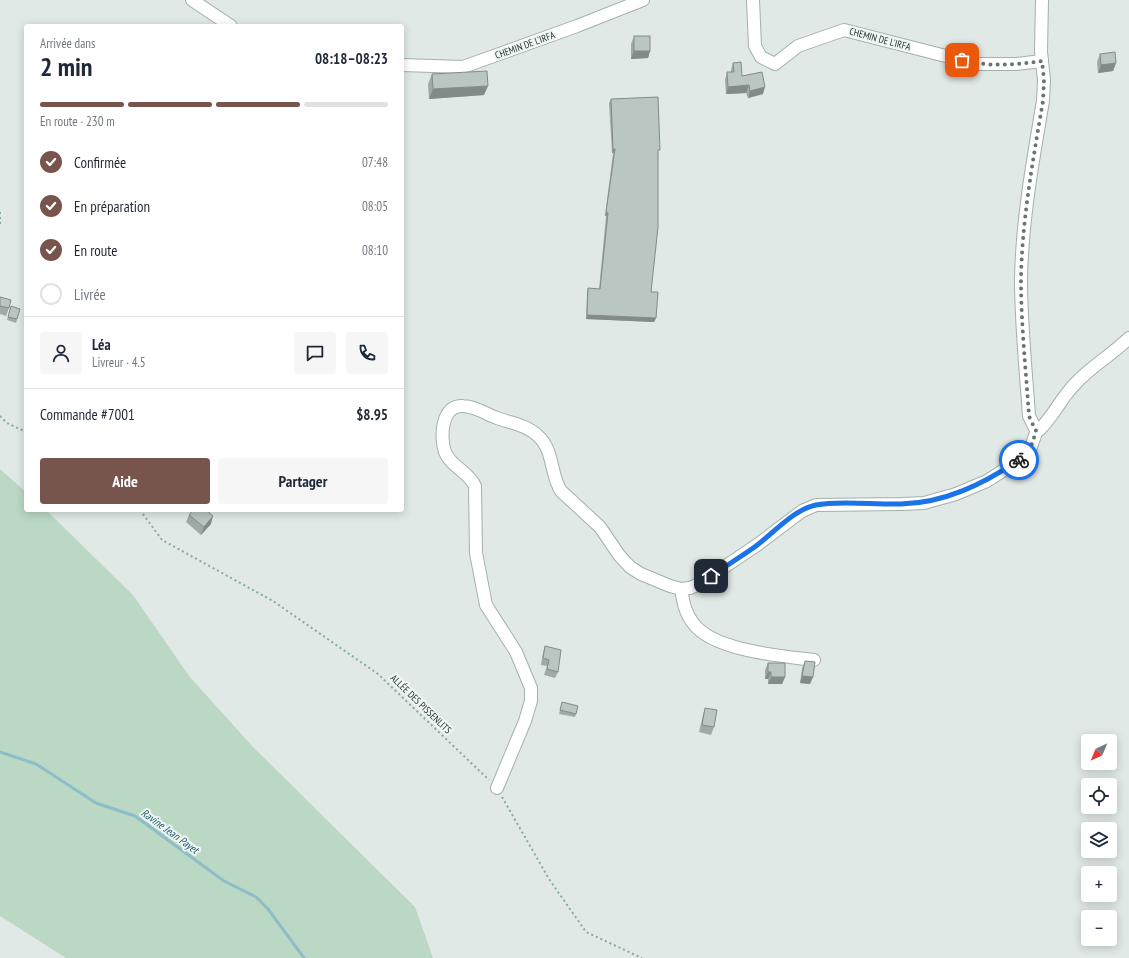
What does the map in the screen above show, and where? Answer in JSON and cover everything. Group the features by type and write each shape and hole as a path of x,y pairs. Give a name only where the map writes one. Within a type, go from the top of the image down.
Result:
{"street":[{"path":"192,0 228,24"},
{"name":"CHEMIN DE L'IRFA","path":"404,66 463,67 577,26 643,0"},
{"name":"CHEMIN DE L'IRFA","path":"753,0 755,46 761,57 775,64 798,46 844,30 977,64 1016,64 1042,61"},
{"path":"1036,430 1029,416 1022,325 1021,278 1024,234 1043,101 1044,80 1042,61 1042,0"},
{"path":"497,788 525,721 531,702 531,688 516,652 486,605 476,553 475,486 470,478 452,462 446,454 444,446 444,422 452,408 458,406 472,408 515,423 535,433 546,445 557,484 561,491 600,527 624,562 641,574 658,582 681,589 700,584 757,545 802,510 816,505 924,503 956,494 987,481 1024,457 1031,447 1036,430 1044,425 1060,400 1089,369 1129,338"},
{"path":"681,589 688,615 693,624 701,631 714,638 740,648 762,653 814,660"}],"path":[{"path":"0,212 0,225"},
{"path":"0,416 7,423 24,431"},
{"name":"ALLÉE DES PISSENLITS","path":"141,512 162,540 273,601 378,674 497,788 549,879 586,932 642,958"}],"green space":[{"path":"0,469 24,490 24,512 48,512 133,595 189,676 253,747 415,907 433,958 66,958 0,916"}],"building":[{"path":"634,36 650,36 650,51 634,51"},
{"path":"1115,52 1116,63 1101,65 1100,54"},
{"path":"741,62 742,76 762,72 765,87 750,91 749,85 728,87 727,72 734,72 733,63"},
{"path":"487,71 488,86 433,89 432,74"},
{"path":"658,97 660,150 658,150 658,227 651,292 658,292 656,318 587,315 588,288 600,289 608,213 606,212 615,149 613,149 611,99"},
{"path":"0,297 11,300 9,308 0,306"},
{"path":"11,306 20,309 17,319 8,317"},
{"path":"191,512 208,512 213,516 204,527 189,515"},
{"path":"545,646 561,650 558,672 547,669 549,660 543,658"},
{"path":"805,661 815,662 813,677 802,676"},
{"path":"768,663 785,663 785,677 771,677 771,672 768,672"},
{"path":"562,702 578,706 576,714 560,710"},
{"path":"705,708 717,710 714,727 702,725"}],"waterway":[{"name":"Ravine Jean Payet","path":"0,752 36,764 96,803 135,816 224,881 256,897 268,909 304,958"}],"way so far":[{"path":"962,60 977,64 1016,64 1042,61 1044,80 1043,101 1032,168 1024,234 1021,278 1022,325 1029,416 1036,430 1031,447 1024,457 1019,460"}],"route":[{"path":"711,576 757,545 802,510 816,505 832,504 924,503 956,494 987,481 1019,460"}]}
